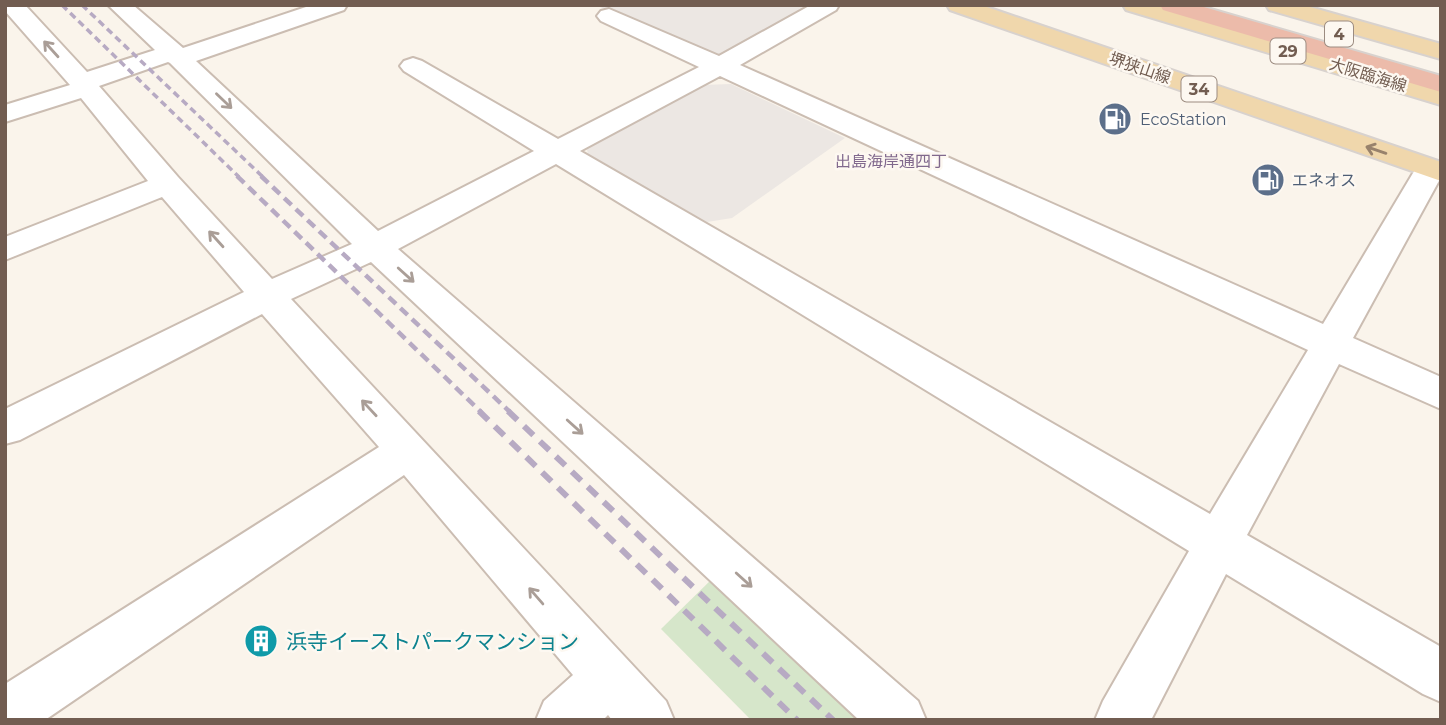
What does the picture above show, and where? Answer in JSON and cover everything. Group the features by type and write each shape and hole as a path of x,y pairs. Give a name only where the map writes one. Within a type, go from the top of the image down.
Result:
{"highway":[{"name":"4","path":"1171,5 1441,84"},
{"name":"4","path":"1237,5 1441,62"}],"main road":[{"name":"堺狭山線","path":"958,5 1437,163"},
{"name":"堺狭山線","path":"1010,5 1437,163"},
{"name":"大阪臨海線","path":"1134,5 1441,97"},
{"path":"1285,8 1441,46"},
{"name":"29","path":"1285,8 1441,52"}],"street":[{"path":"12,5 167,184 647,720"},
{"path":"119,5 176,55 375,247 899,720"},
{"path":"5,114 84,85 336,5"},
{"path":"5,428 267,296 375,247 718,67 828,5"},
{"path":"609,16 1441,394"},
{"path":"413,66 1441,676"},
{"path":"1122,720 1330,344 1437,163"},
{"path":"5,249 167,184"},
{"path":"5,715 408,450"},
{"path":"563,720 608,678"}],"shaded area":[{"path":"596,5 815,5 720,59"},
{"path":"731,84 845,138 732,218 707,222 588,155 587,149 702,85"}],"green space":[{"path":"717,574 873,720 751,720 661,629"}],"railway":[{"path":"62,5 239,177"},
{"path":"82,5 263,177"},
{"path":"237,176 481,412"},
{"path":"261,176 510,412"},
{"path":"479,411 797,720"},
{"path":"508,411 833,720"}],"place":[{"name":"EcoStation","path":"1115,119"},
{"name":"エネオス","path":"1268,180"},
{"name":"浜寺イーストパークマンション","path":"261,641"}],"district":[{"name":"出島海岸通四丁","path":"891,161"}]}
